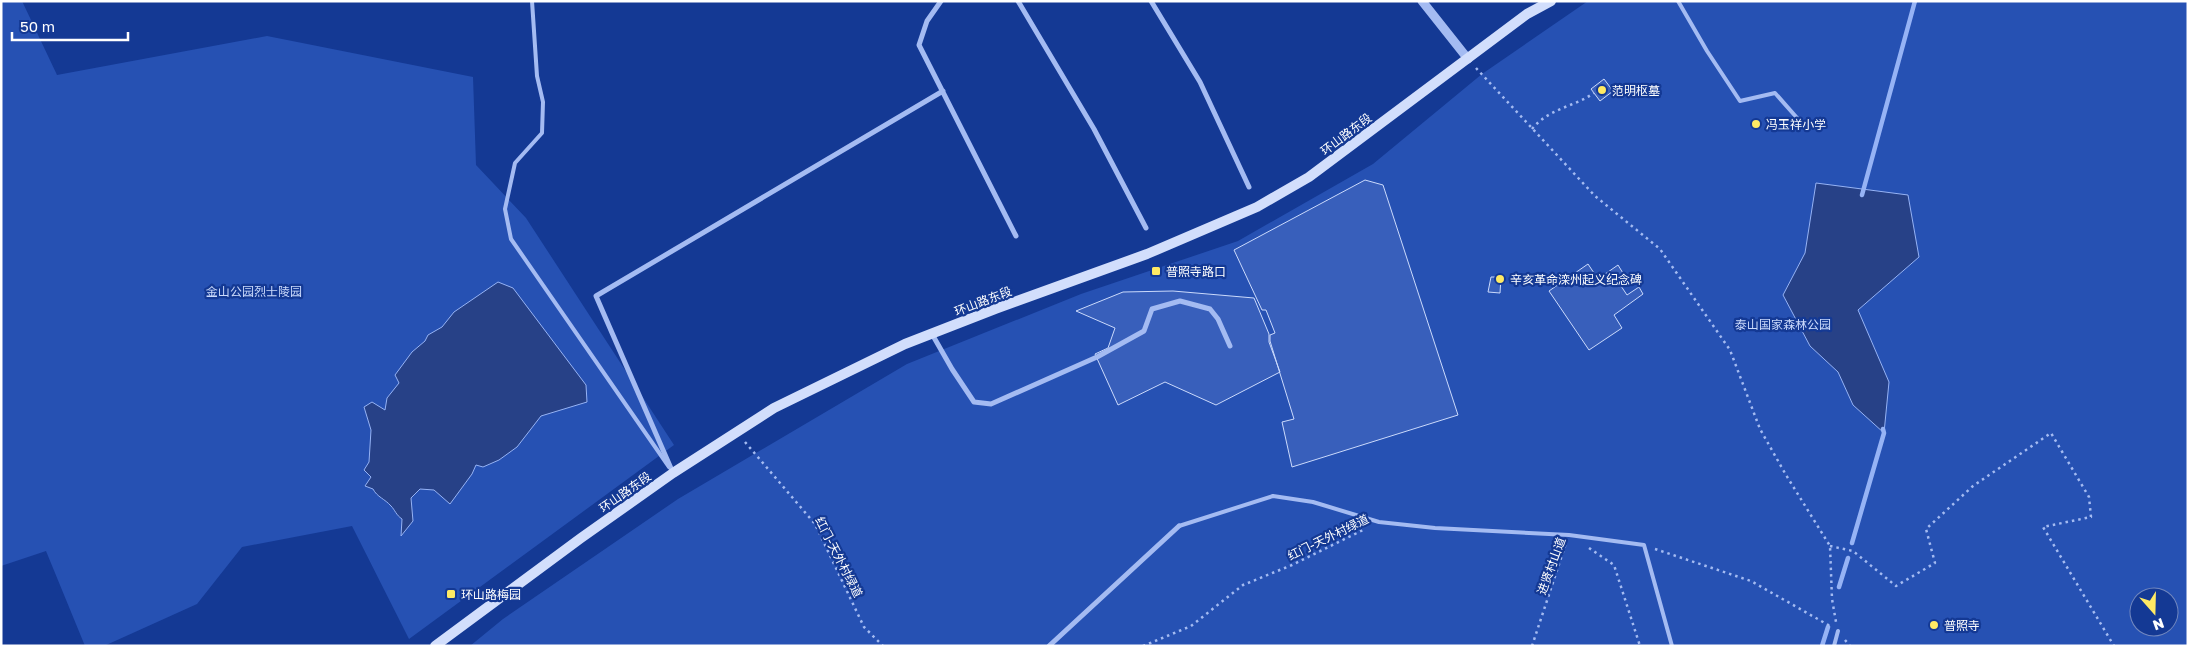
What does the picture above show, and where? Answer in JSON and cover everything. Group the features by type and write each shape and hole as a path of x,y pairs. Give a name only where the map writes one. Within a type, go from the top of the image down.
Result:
{"main road":[{"name":"环山路东段","path":"435,646 573,543 673,473 774,408 905,344 1147,254 1258,207 1309,177 1527,14 1551,1"}],"street":[{"path":"940,1 927,21 919,45 1016,236"},
{"path":"1018,1 1094,129 1146,228"},
{"path":"1152,1 1200,82 1249,187"},
{"path":"1422,1 1468,59"},
{"path":"673,473 596,296 943,91"},
{"path":"932,334 974,402 991,404 1096,357 1144,331 1152,309 1180,302 1210,309 1218,319 1230,346"},
{"path":"1049,646 1179,526"}],"lane":[{"path":"532,1 537,76 543,102 542,133 515,163 505,209 510,239 673,473"},
{"path":"1678,1 1707,51 1740,101 1774,93 1798,119"},
{"path":"1179,526 1274,496 1313,502 1379,522 1435,528 1569,535 1644,545 1672,646"},
{"path":"1834,646 1838,631"}],"path":[{"path":"1468,59 1595,196 1660,249 1730,350 1760,429 1830,546 1832,599 1838,631"},
{"path":"1532,129 1538,120 1594,93"},
{"name":"红门-天外村绿道","path":"737,432 815,524 864,626 883,646"},
{"path":"1830,546 1853,551 1896,586 1935,563 1926,528 1973,486 2051,433 2090,497 2091,517 2043,527 2114,646"},
{"name":"红门-天外村绿道","path":"1143,646 1192,626 1243,585 1292,565 1379,522"},
{"name":"进贤村山道","path":"1532,646 1569,535 1614,565 1640,646"},
{"path":"1644,545 1751,581 1838,631 1850,646"}],"green space":[{"name":"金山公园烈士陵园","path":"1,1 22,1 57,75 267,36 473,77 476,165 526,218 674,445 409,639 352,526 242,547 197,604 104,646 85,646 46,551 1,566"},
{"name":"泰山国家森林公园","path":"1588,1 2188,1 2188,646 470,646 503,619 678,499 907,364 1081,294 1238,241 1373,164 1482,74"}],"shaded area":[{"path":"1816,183 1908,195 1919,257 1858,310 1889,382 1884,433 1853,405 1838,372 1810,346 1783,295 1805,253"},
{"path":"498,282 513,288 586,385 587,402 541,416 517,447 499,460 483,467 476,465 472,474 450,504 434,490 420,489 411,498 413,521 401,536 402,519 373,489 365,486 371,477 364,470 369,462 371,430 364,407 372,402 385,410 387,398 399,383 395,375 412,352 425,341 428,335 442,327 454,312"}],"building":[{"name":"范明枢墓","path":"1604,79 1613,91 1600,101 1591,89"},
{"path":"1365,180 1383,185 1458,415 1292,467 1282,422 1294,419 1270,341 1270,335 1275,333 1266,310 1262,310 1234,250"},
{"path":"1588,264 1598,279 1618,265 1626,278 1619,283 1627,295 1639,287 1643,294 1614,315 1622,328 1589,350 1549,291"},
{"path":"1491,277 1501,277 1500,293 1488,292"},
{"path":"1173,291 1254,298 1269,334 1269,342 1280,372 1216,405 1165,382 1118,405 1095,354 1108,348 1115,328 1076,311 1123,292"}],"waterway":[{"path":"1862,195 1915,1"},
{"path":"1852,543 1884,433 1883,429"},
{"path":"1839,587 1848,558"},
{"path":"1822,646 1828,627"}],"place":[{"name":"范明枢墓","path":"1602,90"},
{"name":"冯玉祥小学","path":"1756,124"},
{"name":"普照寺路口","path":"1156,271"},
{"name":"辛亥革命滦州起义纪念碑","path":"1500,279"},
{"name":"环山路梅园","path":"451,594"},
{"name":"普照寺","path":"1934,625"}]}
